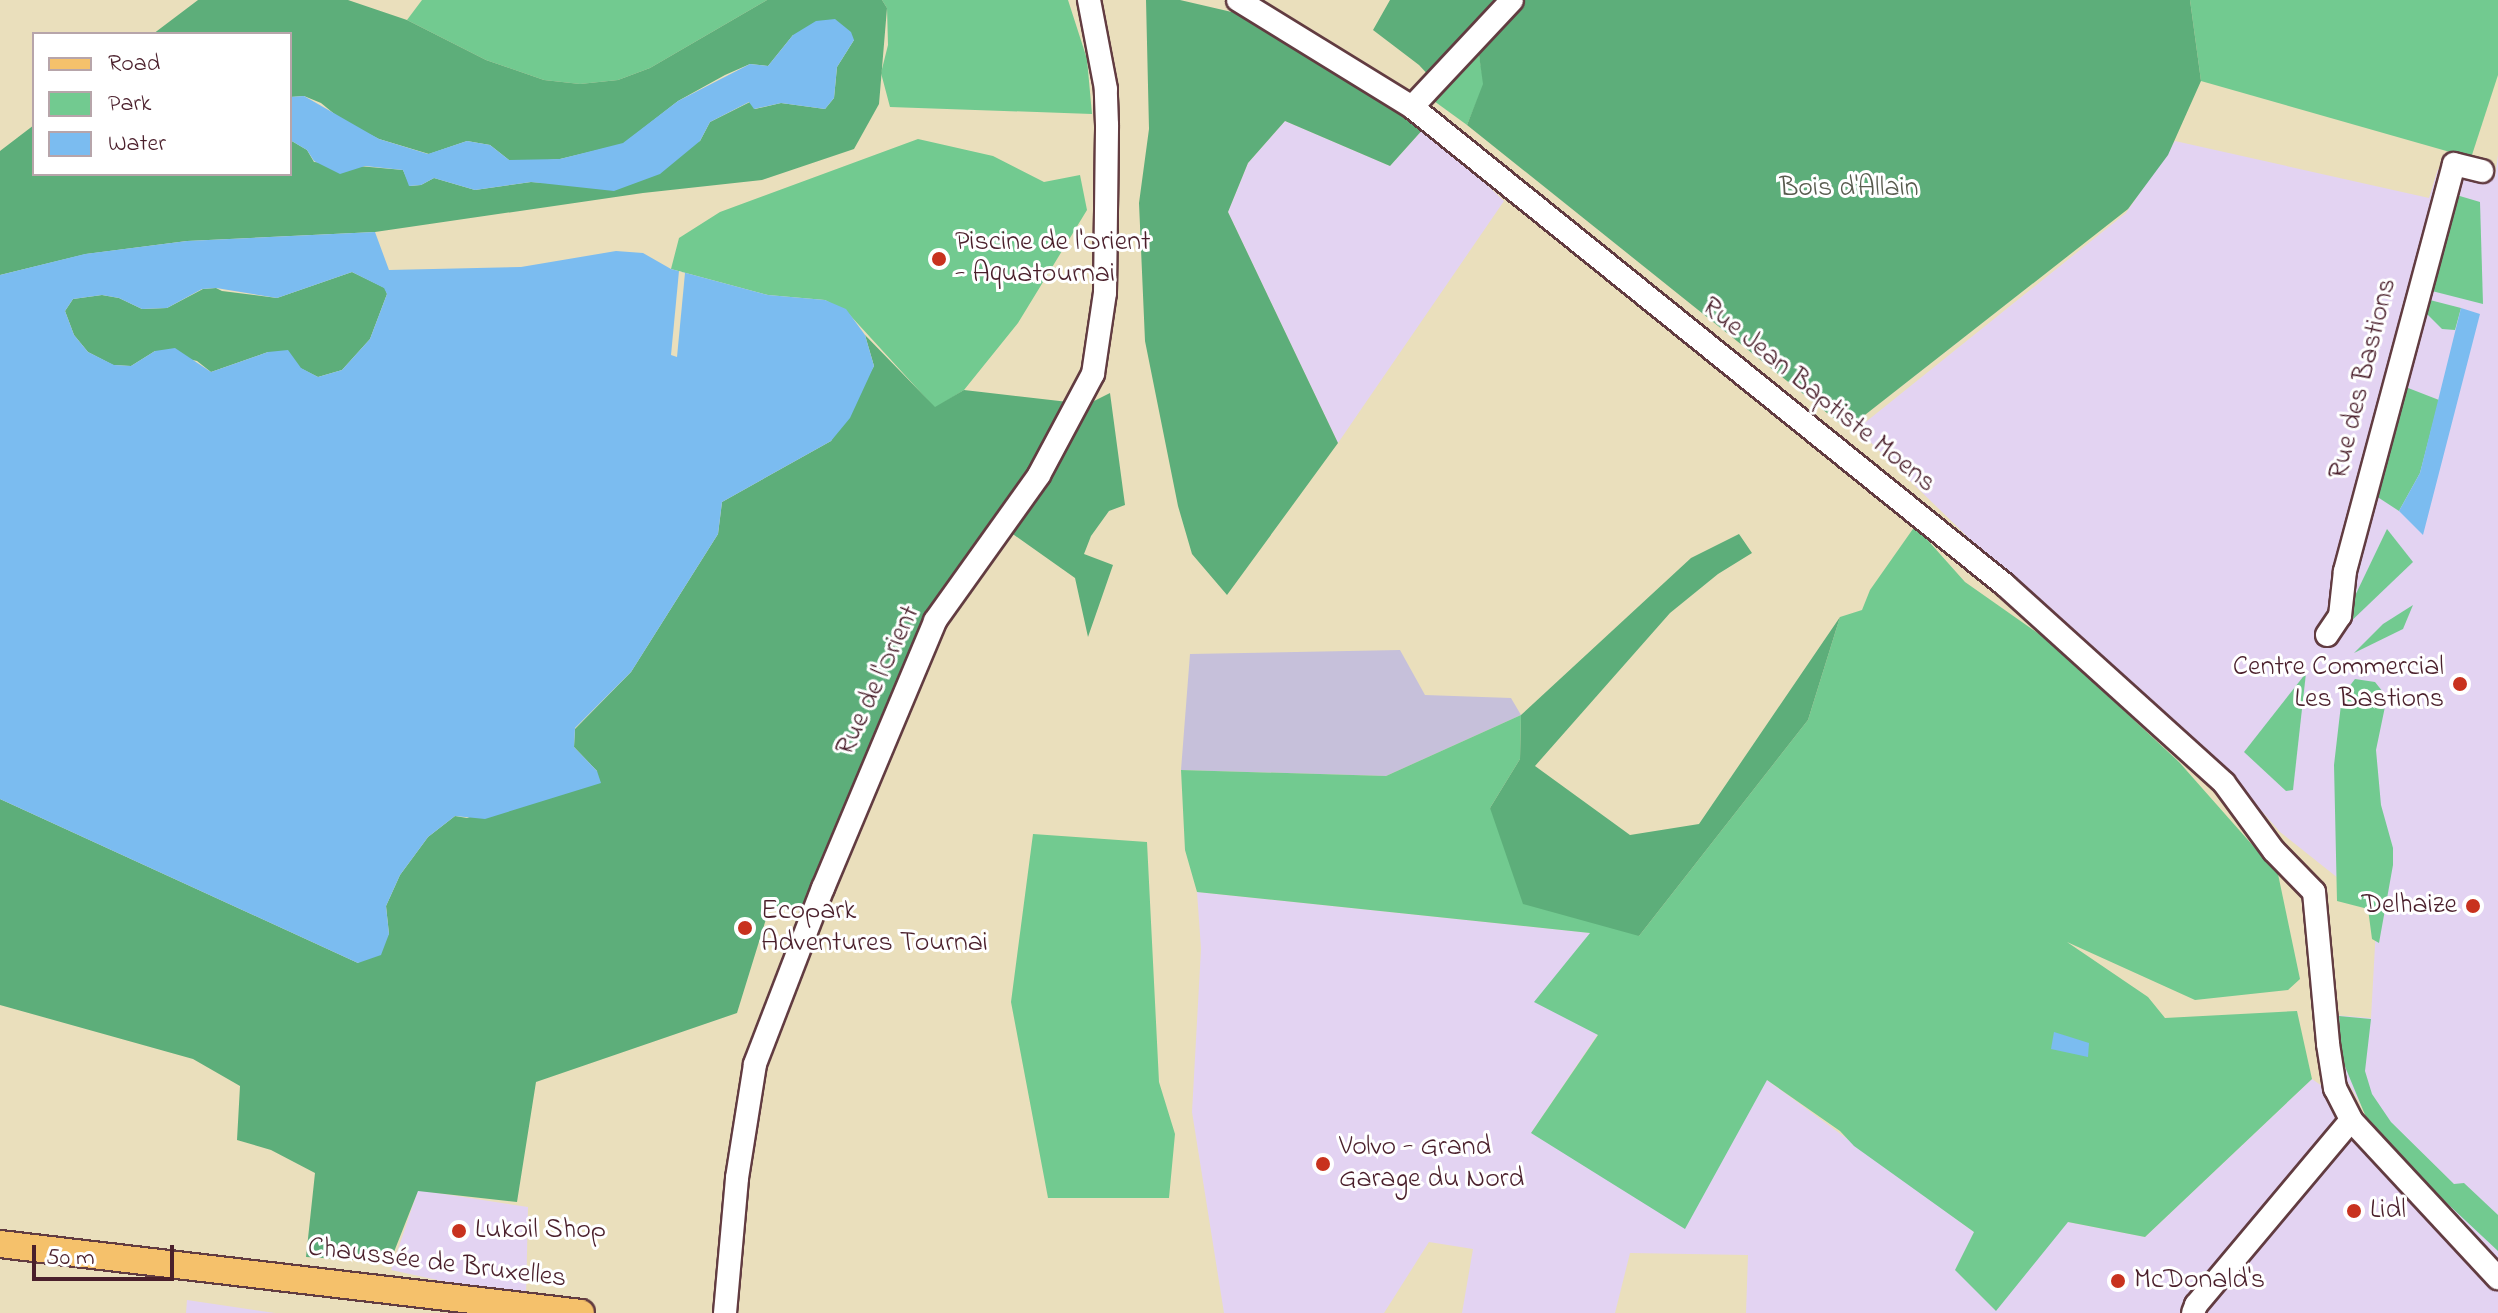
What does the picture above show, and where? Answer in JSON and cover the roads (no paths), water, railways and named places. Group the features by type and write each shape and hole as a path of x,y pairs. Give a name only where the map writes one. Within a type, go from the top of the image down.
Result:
{"main road":[{"name":"Chaussée de Bruxelles","path":"0,1244 581,1313"},
{"name":"Chaussée de Bruxelles","path":"0,1261 439,1313"}],"street":[{"name":"Rue de l'Orient","path":"725,1313 737,1178 755,1064 823,888 935,621 1039,475 1093,374 1105,293 1107,141 1106,89 1089,0"},
{"name":"Rue Jean Baptiste Moens","path":"1238,0 1412,107 2005,585 2224,783 2274,851 2314,892 2335,1088 2351,1120"},
{"path":"1412,107 1512,0"},
{"name":"Rue des Bastions","path":"2327,635 2340,616 2345,571 2454,164 2482,171"},
{"path":"2193,1313 2196,1305 2351,1120 2498,1278"}],"water":[{"path":"835,19 851,32 854,40 837,67 834,98 825,109 781,103 754,109 749,102 710,122 700,141 660,174 614,191 531,182 475,190 434,178 421,185 409,186 403,170 365,166 340,174 314,161 307,150 292,141 292,97 304,96 379,139 428,154 467,141 490,145 509,160 560,159 623,143 678,101 750,64 768,66 793,35 816,21"},
{"path":"375,232 389,270 521,267 616,251 643,253 671,269 768,295 825,300 846,309 865,335 874,366 850,418 831,441 722,502 718,534 631,672 575,728 574,747 597,771 601,783 485,819 455,816 428,837 400,875 386,906 389,934 381,955 358,963 0,799 0,275 85,254 187,241","holes":["352,272 384,288 387,294 370,339 342,370 318,377 301,368 288,350 268,352 211,372 175,348 155,351 131,366 114,365 88,352 74,335 65,311 73,299 102,295 119,298 142,309 167,308 202,289 216,288 277,298"]},
{"path":"2461,308 2480,314 2423,535 2399,511 2420,473"},
{"path":"2054,1032 2089,1043 2088,1057 2051,1049"}],"place":[{"name":"Piscine de l'Orient - Aquatournai","path":"939,259"},
{"name":"Centre Commercial Les Bastions","path":"2460,684"},
{"name":"Delhaize","path":"2473,906"},
{"name":"Ecopark Adventures Tournai","path":"745,928"},
{"name":"Volvo - Grand Garage du Nord","path":"1323,1164"},
{"name":"Lidl","path":"2354,1211"},
{"name":"Lukoil Shop","path":"459,1231"},
{"name":"McDonald's","path":"2118,1281"}],"park label":[{"name":"Bois d'Allain","path":"1849,189"}]}
